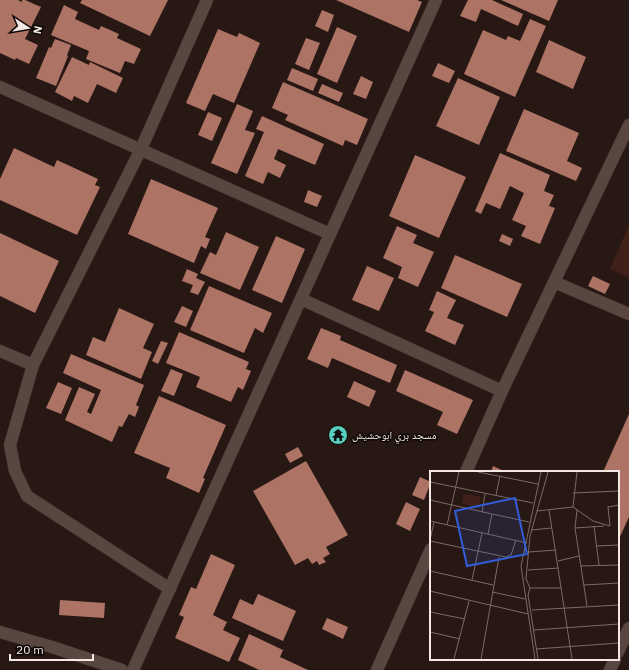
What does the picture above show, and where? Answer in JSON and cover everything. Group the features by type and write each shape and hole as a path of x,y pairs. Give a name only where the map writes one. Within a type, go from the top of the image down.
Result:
{"street":[{"path":"170,588 27,496 15,471 10,445 33,365 141,149 207,0"},
{"path":"133,670 436,0"},
{"path":"0,87 330,234"},
{"path":"466,471 502,391 629,125"},
{"path":"554,282 629,314"},
{"path":"301,299 502,391"},
{"path":"0,351 33,365"},
{"path":"377,670 430,551"},
{"path":"619,650 629,628"},
{"path":"0,632 122,670"},
{"path":"610,670 615,660"}],"shaded area":[{"path":"629,225 629,278 610,269"}],"building":[{"path":"0,0 18,0 22,2 22,0 25,0 41,7 25,39 38,45 29,64 16,58 15,60 0,53"},
{"path":"82,0 168,0 150,36 80,3"},
{"path":"336,0 417,0 422,2 409,32"},
{"path":"468,0 492,0 523,14 518,26 481,9 476,22 460,16"},
{"path":"501,0 558,0 549,21"},
{"path":"64,5 78,12 75,19 99,30 101,26 119,34 117,38 141,49 134,64 125,61 120,73 86,59 89,51 51,35"},
{"path":"322,10 334,15 328,32 315,26"},
{"path":"530,19 546,26 515,97 464,74 483,30 506,40 508,36 520,41"},
{"path":"337,27 357,36 337,83 317,74"},
{"path":"218,29 237,37 239,33 260,43 234,103 213,94 205,111 186,103"},
{"path":"306,38 320,43 309,70 295,64"},
{"path":"55,39 71,45 56,86 36,78 49,47 51,48"},
{"path":"549,40 586,57 573,89 536,72"},
{"path":"72,57 89,65 90,62 123,78 116,93 97,84 88,103 74,96 72,101 55,92"},
{"path":"438,63 455,71 449,83 432,76"},
{"path":"292,68 318,79 313,91 287,80"},
{"path":"361,76 373,82 366,99 353,94"},
{"path":"458,78 500,97 479,145 436,126"},
{"path":"283,82 368,119 357,145 345,140 343,146 285,120 288,115 272,108"},
{"path":"322,84 343,93 339,102 318,93"},
{"path":"237,104 253,111 245,130 255,133 237,174 211,163"},
{"path":"524,109 579,133 567,161 582,168 576,181 506,151"},
{"path":"208,112 222,118 212,141 198,135"},
{"path":"262,116 324,144 315,165 278,149 274,159 286,165 280,178 268,172 263,184 245,176 264,132 256,129"},
{"path":"14,148 54,167 57,160 98,179 95,185 100,187 77,235 0,200 0,179"},
{"path":"500,153 550,175 544,191 554,195 549,206 555,208 540,244 521,236 526,226 512,220 524,193 510,186 500,209 486,203 481,214 475,211"},
{"path":"415,155 466,177 439,238 389,216"},
{"path":"151,179 218,208 205,237 210,239 206,249 201,246 194,263 128,234"},
{"path":"308,190 322,196 317,207 304,202"},
{"path":"397,226 417,235 413,243 434,252 418,287 398,278 402,267 383,258"},
{"path":"226,232 259,247 240,290 200,273 210,252 216,255"},
{"path":"0,233 59,261 35,313 0,296"},
{"path":"502,234 513,239 510,246 499,241"},
{"path":"276,236 305,249 282,303 252,290"},
{"path":"455,255 522,284 507,317 441,288"},
{"path":"367,266 394,278 379,311 352,300"},
{"path":"187,269 198,274 196,278 205,282 198,295 190,292 193,285 182,281"},
{"path":"593,276 610,284 605,294 588,286"},
{"path":"209,286 272,313 263,333 255,328 244,353 190,330"},
{"path":"437,291 456,300 447,318 464,325 455,345 425,331 434,312 429,310"},
{"path":"182,306 193,311 186,327 174,322"},
{"path":"119,308 154,324 143,348 152,352 141,379 86,355 93,337 105,342"},
{"path":"321,328 341,336 340,340 397,365 390,383 332,358 328,368 307,359"},
{"path":"179,332 249,362 246,369 251,371 243,390 238,387 231,402 196,387 200,377 166,363"},
{"path":"161,341 168,343 158,364 152,361"},
{"path":"71,354 144,385 136,405 139,407 135,417 129,414 122,427 119,426 112,442 65,420 79,387 95,394 87,412 91,414 101,390 63,373"},
{"path":"171,369 183,374 174,396 161,391"},
{"path":"405,370 473,400 457,434 437,425 443,412 396,391"},
{"path":"354,381 376,391 369,407 347,397"},
{"path":"58,382 72,388 61,414 46,408"},
{"path":"159,396 226,425 203,478 205,479 199,493 166,478 170,468 134,453"},
{"path":"629,414 629,517 619,539 619,471 603,471"},
{"path":"298,447 303,456 290,463 285,454"},
{"path":"306,461 348,535 326,547 330,554 323,558 326,562 319,565 317,561 312,564 308,558 295,565 253,491"},
{"path":"493,466 504,471 491,471"},
{"path":"420,477 430,482 424,500 412,495"},
{"path":"406,502 420,509 410,531 396,524"},
{"path":"211,554 235,565 213,615 227,622 223,630 240,638 229,662 175,638 184,617 179,615 191,587 196,589"},
{"path":"258,594 296,611 283,641 232,618 240,599 253,605"},
{"path":"60,600 105,603 104,618 59,615"},
{"path":"327,618 348,627 343,639 322,629"},
{"path":"249,634 283,650 280,657 308,670 259,670 238,660"}],"place":[{"name":"مسجد بري ابوحشيش","path":"338,435"}]}
